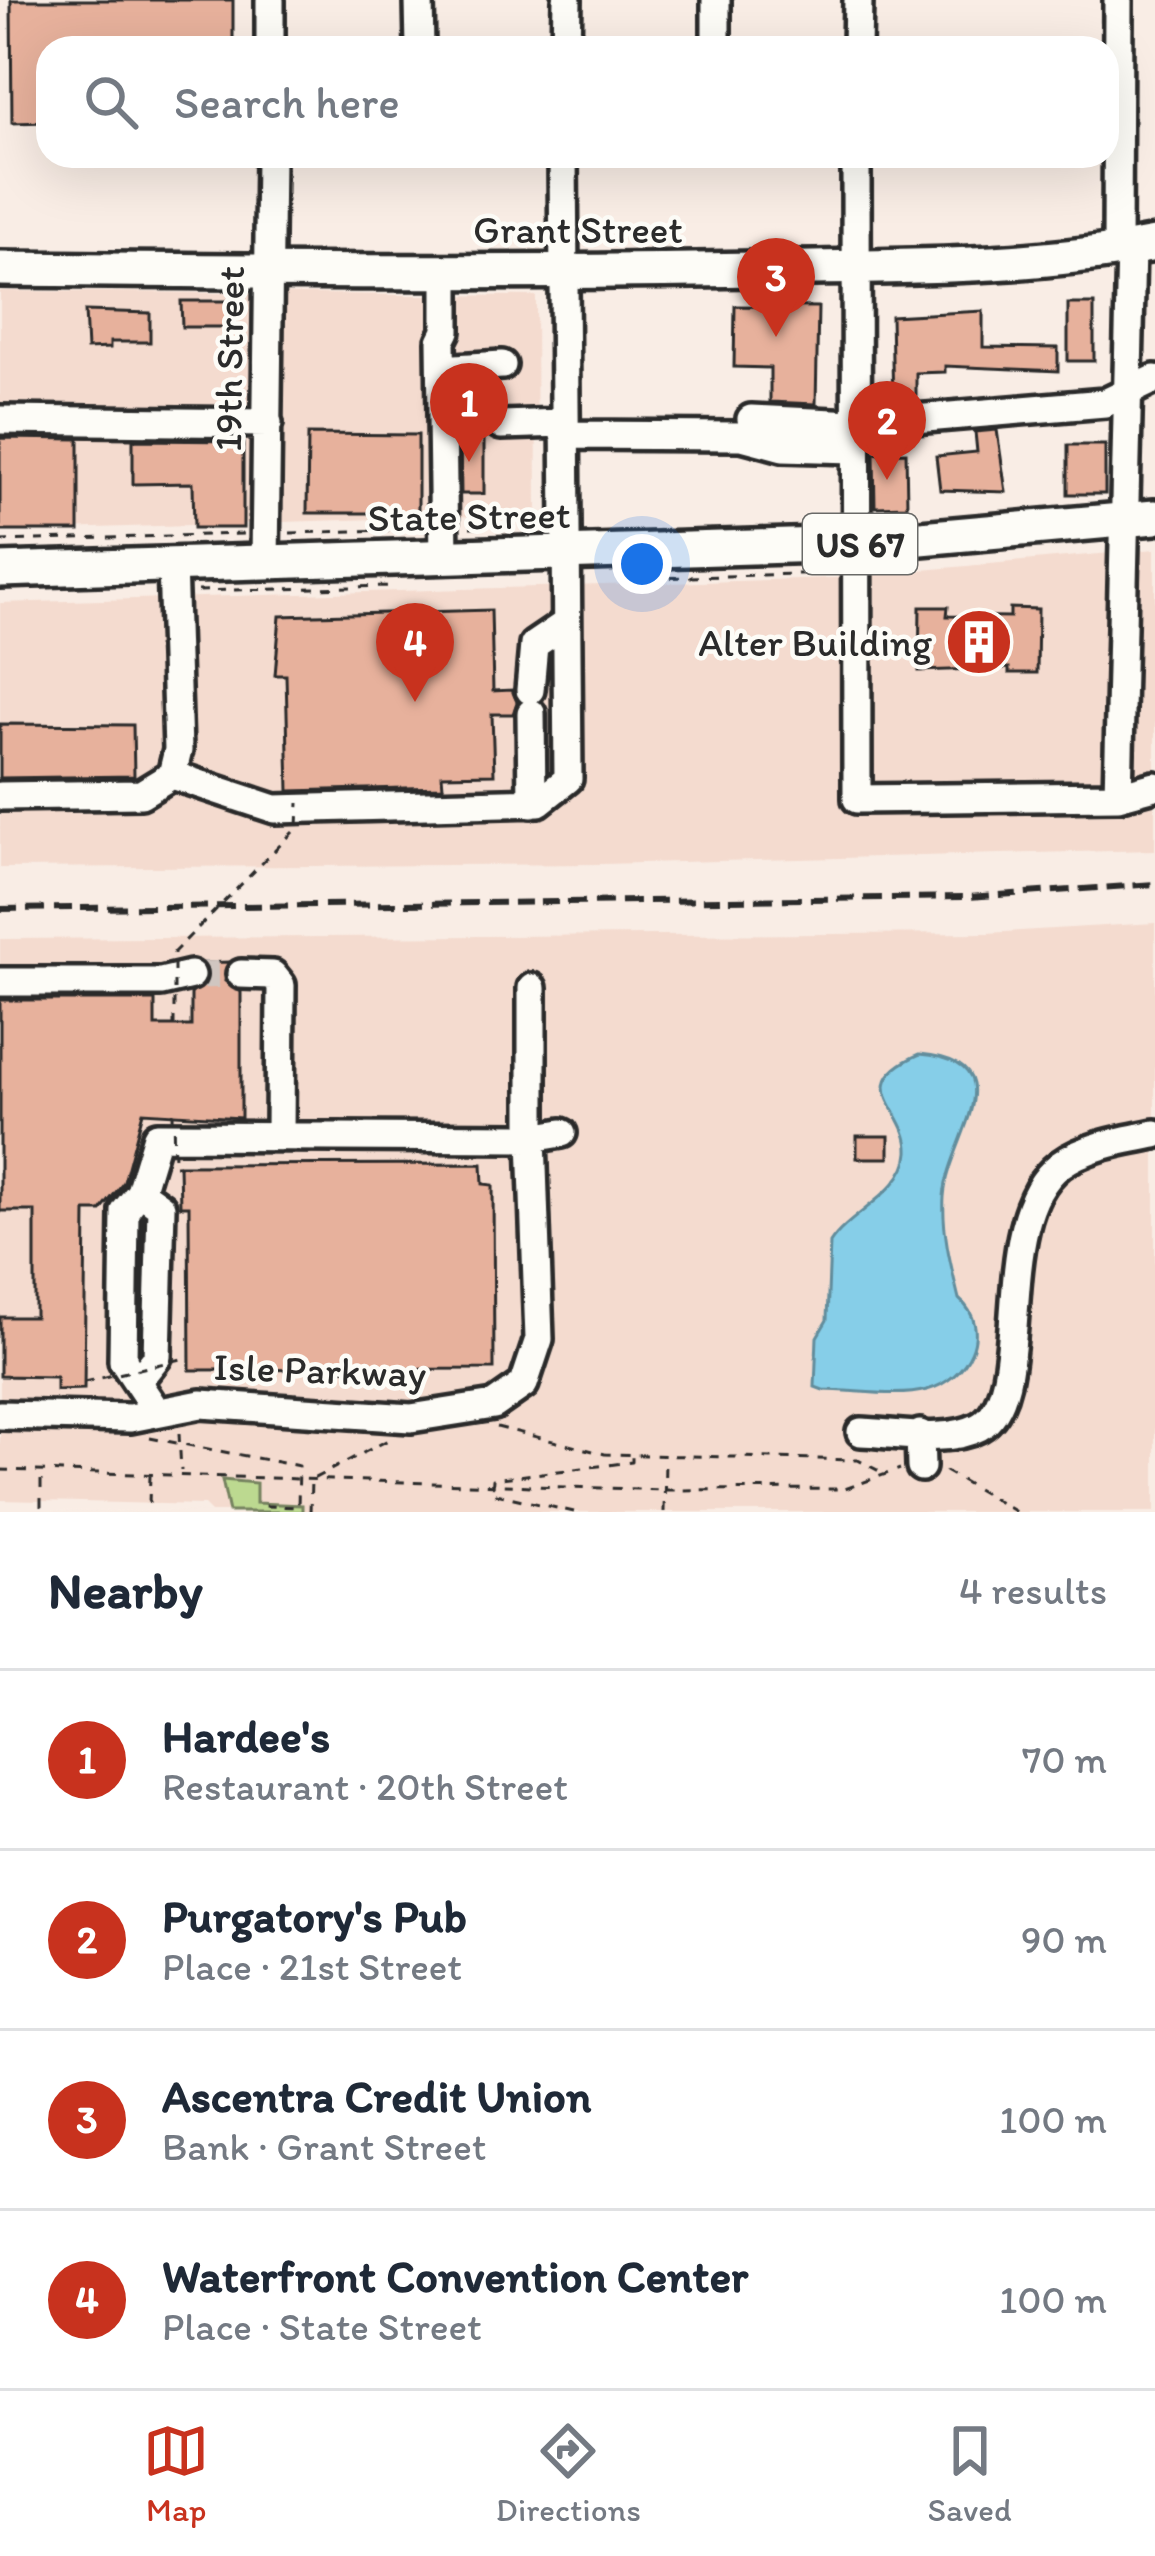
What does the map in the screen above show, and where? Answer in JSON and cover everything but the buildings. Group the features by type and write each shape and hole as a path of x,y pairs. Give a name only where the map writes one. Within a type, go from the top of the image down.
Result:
{"main road":[{"name":"Grant Street","path":"0,269 563,273 854,266 1134,247"},
{"name":"State Street","path":"0,570 854,544 1140,519"}],"street":[{"path":"270,0 270,36"},
{"path":"419,0 420,36"},
{"path":"566,36 567,0"},
{"path":"716,0 716,36"},
{"path":"857,36 858,0"},
{"path":"1118,0 1143,385 1140,519 1118,796"},
{"name":"19th Street","path":"265,563 270,168"},
{"path":"172,776 275,809 532,803 568,779 563,168"},
{"path":"856,168 856,799 1118,796 1155,786"},
{"path":"444,558 446,272"},
{"path":"442,387 456,368 502,365"},
{"path":"501,416 742,436 783,448 1106,403 1143,385"},
{"path":"751,419 854,436"},
{"path":"0,420 268,423"},
{"path":"0,796 141,794 172,776 178,750 172,566"},
{"path":"532,803 534,645 565,624"},
{"path":"242,974 273,975 281,986 280,1135"},
{"path":"0,982 161,982 191,975"},
{"path":"491,1415 524,1384 538,1339 532,988"},
{"path":"169,1417 123,1361 125,1211 140,1192 157,1136 532,1138 562,1133"},
{"path":"860,1446 920,1434 958,1435 983,1425 1004,1400 1017,1265 1031,1201 1060,1166 1107,1144 1155,1134"},
{"name":"Isle Parkway","path":"0,1415 169,1417 201,1404 288,1406 411,1418 491,1415"},
{"path":"920,1434 921,1467"}],"path":[{"path":"174,1026 174,952 298,827 299,803"},
{"path":"173,1112 174,1165 179,1165"},
{"path":"84,1382 190,1358"},
{"path":"491,1415 551,1444 632,1456 860,1446 884,1474"},
{"path":"169,1417 180,1443 182,1475"},
{"path":"311,1480 412,1428 411,1418"},
{"path":"136,1434 299,1466 298,1507 264,1506 262,1512"},
{"path":"574,1512 493,1493 493,1479 632,1462 632,1456"},
{"path":"664,1512 665,1457"},
{"path":"0,1470 665,1490 845,1489 921,1467 944,1470 1016,1512"},
{"path":"41,1472 41,1507"},
{"path":"149,1503 150,1474"},
{"path":"310,1512 311,1480"}],"shaded area":[{"path":"0,291 536,296 537,514 0,531"},
{"path":"1155,549 1155,850 602,864 0,868 0,603 833,578"},
{"path":"1155,923 1155,1512 205,1512 0,1506 0,939 987,933"}],"green space":[{"path":"222,1480 256,1483 256,1503 302,1505 302,1512 229,1512"}],"water":[{"path":"920,1054 950,1060 967,1072 973,1088 972,1107 944,1197 948,1249 959,1299 975,1324 972,1352 954,1375 927,1390 889,1394 823,1390 815,1387 817,1337 827,1320 830,1243 887,1190 905,1166 906,1137 885,1088 888,1076 899,1065"}],"pier":[{"path":"0,1500 204,1505 211,1512 0,1511"}],"tunnel":[{"path":"191,975 241,974"}],"railway":[{"path":"0,909 970,897 1155,884"}],"place":[{"name":"Ascentra Credit Union","path":"776,337"},
{"name":"Hardee's","path":"469,462"},
{"name":"Purgatory's Pub","path":"887,480"},
{"name":"Alter Building","path":"979,642"},
{"name":"Waterfront Convention Center","path":"415,702"}]}
